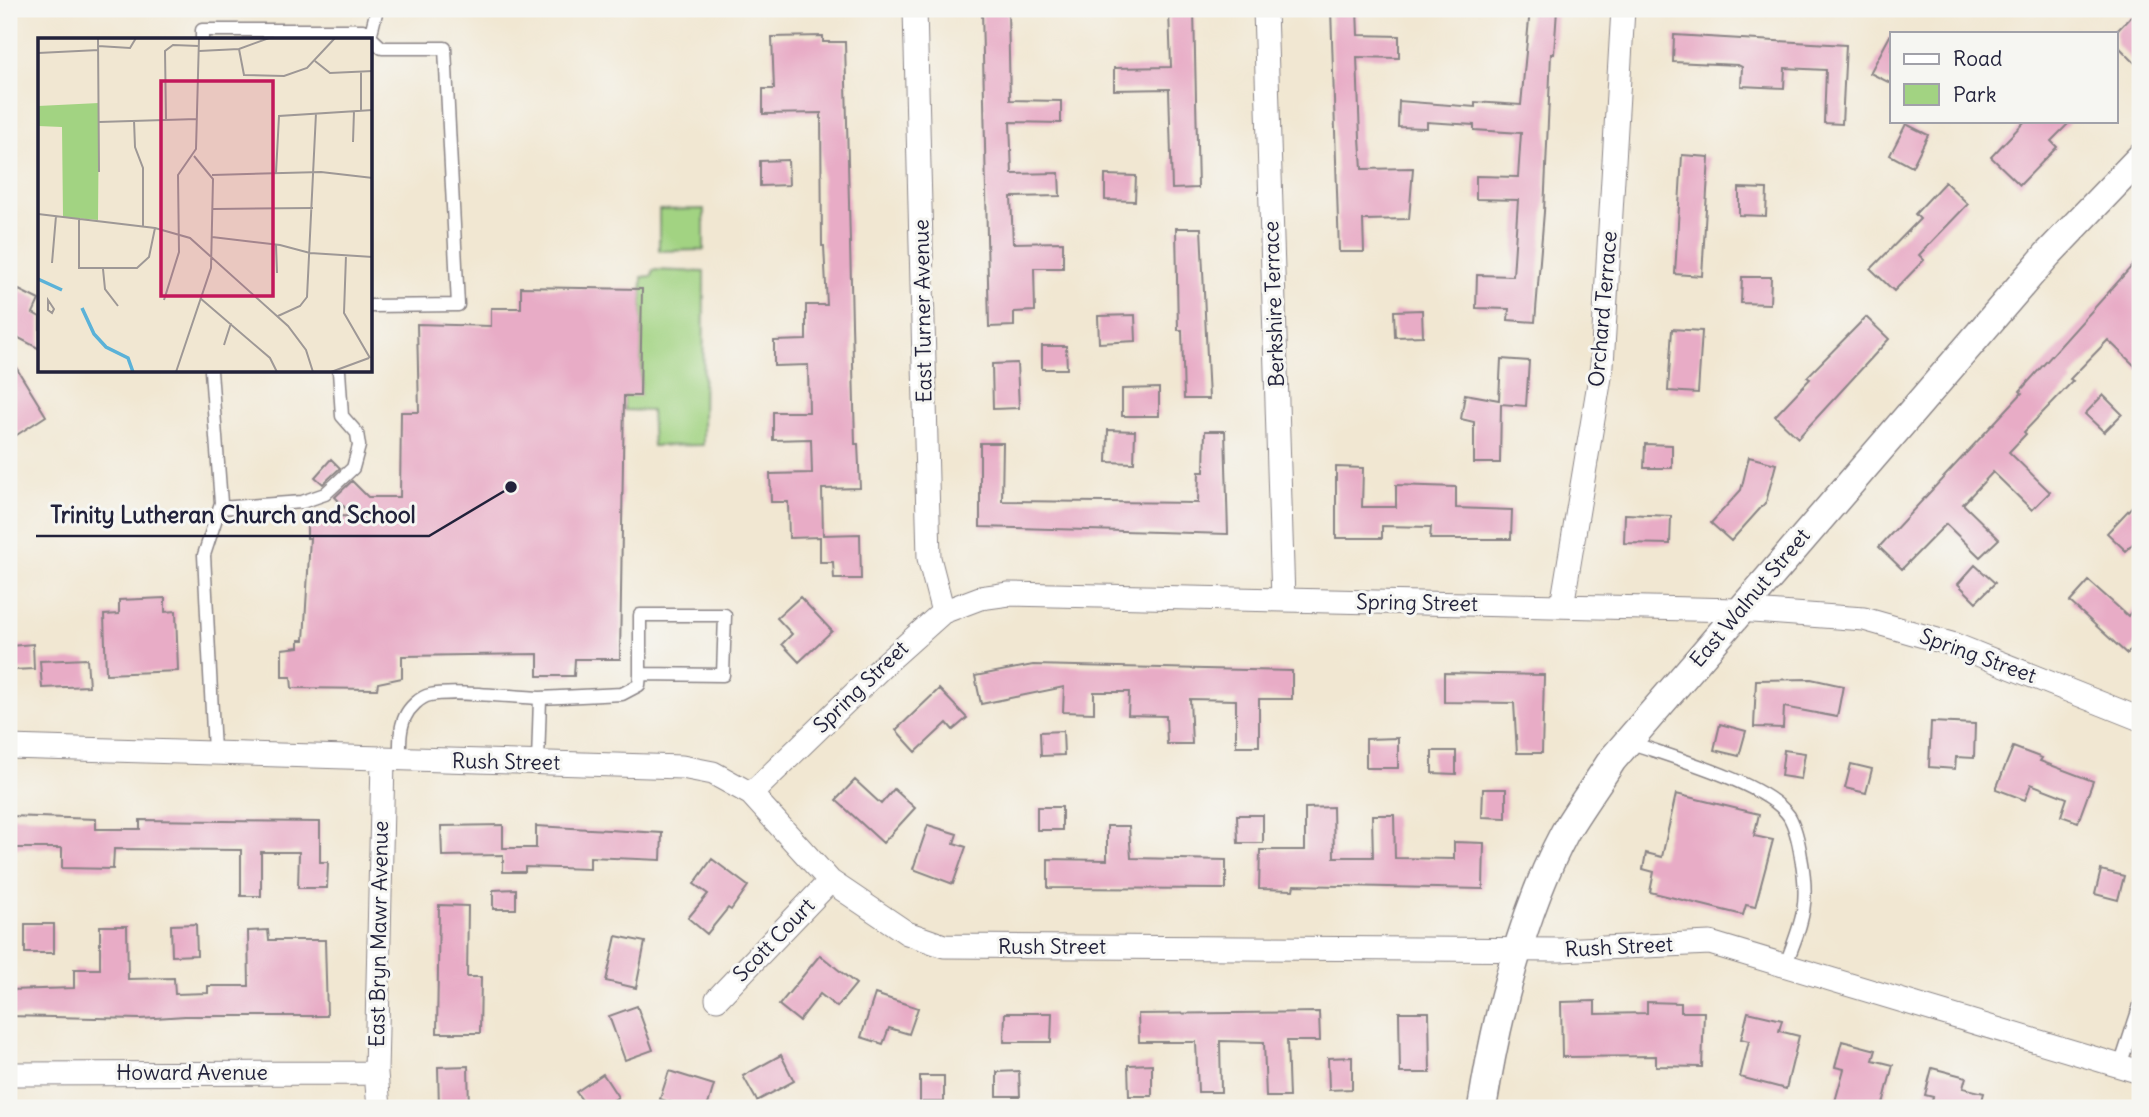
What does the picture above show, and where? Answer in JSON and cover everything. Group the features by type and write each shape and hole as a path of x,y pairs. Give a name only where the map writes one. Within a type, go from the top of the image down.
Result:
{"street":[{"name":"East Turner Avenue","path":"915,9 929,558 943,612"},
{"name":"Berkshire Terrace","path":"1265,9 1283,600"},
{"name":"Orchard Terrace","path":"1562,606 1602,365 1623,9"},
{"name":"East Walnut Street","path":"1482,1108 1520,949 1538,890 1566,832 1612,760 1738,610 2048,255 2140,158"},
{"name":"Spring Street","path":"751,794 886,663 943,612 980,598 1009,594 1738,610 1864,619 1926,635 2140,719"},
{"name":"Rush Street","path":"9,747 682,767 713,773 751,794 830,881 907,933 944,946 1560,950 1710,943 2130,1069"},
{"name":"East Bryn Mawr Avenue","path":"379,1108 376,1073 391,760"},
{"name":"Scott Court","path":"717,999 830,881"},
{"name":"Howard Avenue","path":"9,1074 376,1073"}],"lane":[{"path":"202,38 202,30 362,30 370,37 377,9"},
{"path":"373,40 382,48 445,48 458,305 373,306"},
{"path":"211,373 220,508 204,555 214,751"},
{"path":"220,508 302,502 325,494 352,468 359,446 357,433 342,416 339,373"},
{"path":"391,760 406,715 417,702 429,695 540,698 622,694 639,685 640,615 724,615 723,675 640,674"},
{"path":"538,762 540,698"},
{"path":"1629,742 1750,787 1788,816 1798,838 1807,897 1802,922 1785,966"},
{"path":"2130,1069 2140,1005"}],"green space":[{"path":"704,209 704,250 659,251 659,210"},
{"path":"653,270 704,272 703,445 653,446 651,411 624,410 624,396 640,395 642,277 652,276"}],"building":[{"path":"982,9 1008,9 1010,100 1061,101 1061,123 1010,122 1012,174 1059,173 1060,196 1011,197 1013,243 1063,242 1063,268 1034,268 1035,311 1014,312 1014,326 989,327"},
{"path":"1331,9 1357,9 1358,35 1399,36 1399,58 1357,57 1360,138 1362,169 1413,168 1409,219 1363,220 1364,252 1339,252"},
{"path":"1530,9 1557,10 1554,54 1551,54 1544,212 1535,322 1508,320 1509,309 1476,308 1477,275 1513,276 1518,200 1476,199 1476,176 1518,177 1521,133 1474,130 1474,125 1427,122 1427,128 1398,127 1399,101 1475,107 1475,102 1521,105"},
{"path":"2140,9 2140,68 2118,46 2116,32"},
{"path":"1194,10 1198,188 1172,189 1169,89 1114,90 1114,68 1171,67 1169,11"},
{"path":"1674,35 1846,45 1842,124 1824,123 1826,70 1785,68 1784,88 1741,86 1742,67 1738,65 1673,62"},
{"path":"823,36 823,42 845,42 855,444 858,444 860,488 822,489 823,535 860,534 861,579 834,579 833,562 820,562 820,537 789,538 788,502 771,502 770,474 812,473 811,439 773,440 773,412 809,412 808,365 774,366 774,341 806,340 806,305 827,305 822,246 821,113 763,114 763,89 774,89 772,37"},
{"path":"1890,36 1890,83 1870,73"},
{"path":"2024,122 2070,122 2051,141 2057,147 2020,185 1991,157"},
{"path":"1906,124 1928,135 1912,167 1890,155"},
{"path":"1682,155 1709,157 1702,276 1675,274"},
{"path":"788,160 789,185 760,186 760,161"},
{"path":"1105,175 1136,176 1135,201 1105,200"},
{"path":"1945,182 1968,204 1919,255 1924,260 1894,291 1871,269 1920,219 1915,214"},
{"path":"1739,188 1767,189 1766,216 1739,215"},
{"path":"1176,228 1201,228 1209,399 1184,399 1182,330 1178,330"},
{"path":"2140,257 2140,371 2108,340 2070,379 2073,381 2024,432 2026,434 2009,452 2050,492 2032,510 1993,472 1963,504 1999,539 1980,557 1946,524 1902,569 1879,547 2022,393 2020,391"},
{"path":"1742,277 1771,277 1770,304 1741,303"},
{"path":"521,287 642,289 640,396 624,396 620,659 575,659 574,676 538,676 538,654 402,656 402,678 378,683 377,689 292,688 291,677 282,677 282,649 299,647 299,640 304,640 310,538 307,538 307,517 353,516 335,497 352,481 368,497 400,497 401,412 419,412 417,324 491,326 491,308 521,308"},
{"path":"19,290 38,300 33,313 38,316 38,348 9,333 9,310"},
{"path":"1422,310 1423,336 1395,337 1394,311"},
{"path":"1135,315 1136,341 1099,343 1098,316"},
{"path":"1866,317 1889,339 1798,438 1775,416 1810,379 1807,377"},
{"path":"1672,329 1702,331 1698,393 1668,391"},
{"path":"1042,346 1066,346 1067,369 1042,369"},
{"path":"9,356 46,416 9,440"},
{"path":"1501,359 1529,361 1526,406 1501,404 1500,463 1474,463 1474,422 1461,419 1465,394 1499,400"},
{"path":"1017,363 1019,408 993,409 992,364"},
{"path":"1159,388 1159,416 1122,416 1122,389"},
{"path":"2103,395 2122,414 2104,432 2085,414"},
{"path":"1108,430 1135,431 1134,463 1107,462"},
{"path":"1205,431 1225,431 1228,534 980,527 980,443 1003,443 1002,501 1198,503 1199,472 1204,472"},
{"path":"1645,444 1672,445 1672,468 1644,468"},
{"path":"1749,457 1776,464 1766,502 1731,541 1711,523 1741,490"},
{"path":"331,459 340,468 323,484 315,477"},
{"path":"1336,467 1363,468 1362,507 1396,507 1396,485 1456,487 1456,508 1512,510 1511,539 1430,539 1431,527 1382,526 1382,538 1336,538"},
{"path":"2140,498 2140,536 2126,551 2107,533"},
{"path":"1625,514 1671,516 1670,544 1624,543"},
{"path":"1975,565 1995,583 1976,602 1958,584"},
{"path":"2089,581 2128,616 2140,600 2140,639 2127,654 2070,602"},
{"path":"800,597 832,631 799,662 782,644 792,634 777,618"},
{"path":"165,598 165,612 176,611 178,671 106,674 104,615 119,614 119,600"},
{"path":"33,644 34,669 12,670 10,646"},
{"path":"87,659 89,686 42,688 40,661"},
{"path":"1033,665 1292,671 1292,699 1259,699 1259,746 1236,746 1236,700 1190,699 1192,744 1167,744 1166,716 1128,715 1129,692 1094,692 1094,713 1063,712 1064,687 981,704 975,676"},
{"path":"1444,673 1544,675 1542,753 1517,753 1514,703 1444,702"},
{"path":"1811,679 1843,686 1837,717 1784,707 1783,728 1754,727 1756,680"},
{"path":"939,689 967,718 953,730 947,723 916,752 896,730"},
{"path":"1931,722 1975,724 1974,758 1956,757 1955,769 1929,767"},
{"path":"1720,724 1746,731 1739,756 1714,750"},
{"path":"1063,731 1064,755 1041,756 1040,732"},
{"path":"1398,738 1398,768 1366,768 1366,739"},
{"path":"2013,747 2042,758 2040,761 2093,781 2078,822 2061,816 2067,798 2031,784 2025,800 1996,789"},
{"path":"1784,750 1805,753 1801,779 1781,776"},
{"path":"1432,751 1456,751 1456,774 1432,773"},
{"path":"1851,764 1872,769 1866,793 1845,788"},
{"path":"855,780 881,804 894,789 915,808 883,843 836,800"},
{"path":"1483,789 1506,789 1506,818 1482,817"},
{"path":"1676,794 1759,814 1754,836 1773,840 1755,907 1746,905 1743,915 1650,892 1654,872 1643,869 1646,853 1662,857"},
{"path":"1037,807 1062,807 1062,830 1037,830"},
{"path":"1333,807 1334,857 1373,857 1372,815 1394,815 1395,858 1454,859 1454,842 1484,843 1483,889 1294,885 1293,890 1259,889 1260,850 1305,850 1305,808"},
{"path":"1237,815 1263,815 1263,843 1238,843"},
{"path":"9,816 96,819 96,829 140,829 140,820 320,822 320,862 328,862 327,888 298,888 299,852 261,852 261,896 241,896 241,850 114,849 113,869 62,868 62,848 9,848"},
{"path":"503,825 503,848 536,848 536,826 662,833 661,860 590,857 590,869 525,867 525,872 503,872 503,855 442,856 441,826"},
{"path":"928,825 957,834 954,843 966,847 953,884 913,869"},
{"path":"1107,826 1129,826 1131,858 1226,860 1226,889 1048,888 1048,859 1107,860"},
{"path":"712,859 748,886 731,910 728,908 707,934 688,918 708,894 694,884"},
{"path":"2101,870 2124,876 2118,900 2095,894"},
{"path":"516,889 516,909 493,909 493,890"},
{"path":"439,905 468,906 467,977 481,977 480,1033 437,1033"},
{"path":"25,924 54,924 54,953 25,953"},
{"path":"196,924 197,955 172,956 171,925"},
{"path":"100,926 127,926 128,979 174,978 175,994 208,993 208,986 249,986 248,931 268,930 269,940 325,940 327,1016 185,1016 140,1019 9,1016 9,990 74,988 74,969 100,969"},
{"path":"616,936 645,942 636,988 606,981"},
{"path":"820,955 856,984 837,1007 820,994 799,1021 779,1005"},
{"path":"875,994 918,1008 909,1034 889,1028 883,1044 861,1037"},
{"path":"1595,1001 1595,1014 1647,1013 1647,1002 1681,1003 1681,1012 1704,1012 1702,1067 1656,1066 1656,1056 1562,1057 1561,1002"},
{"path":"637,1006 653,1050 625,1060 609,1016"},
{"path":"1319,1012 1320,1041 1287,1041 1289,1097 1266,1097 1264,1042 1220,1041 1221,1092 1198,1092 1196,1042 1139,1042 1138,1014"},
{"path":"1399,1012 1429,1012 1430,1073 1400,1073"},
{"path":"1748,1012 1782,1020 1779,1031 1799,1036 1786,1089 1740,1077 1749,1041 1741,1039"},
{"path":"1005,1013 1052,1013 1051,1042 1004,1042"},
{"path":"1842,1041 1876,1050 1873,1060 1893,1065 1882,1108 1834,1105 1844,1069 1835,1067"},
{"path":"781,1055 794,1081 757,1101 743,1076"},
{"path":"1352,1057 1352,1089 1329,1090 1328,1058"},
{"path":"1152,1064 1152,1096 1129,1096 1128,1065"},
{"path":"468,1066 469,1108 439,1108 438,1067"},
{"path":"1932,1068 1966,1077 1963,1088 1984,1093 1980,1108 1930,1108 1933,1097 1925,1095"},
{"path":"669,1071 714,1085 707,1108 689,1108 660,1099"},
{"path":"1019,1071 1020,1096 997,1096 997,1072"},
{"path":"603,1074 618,1097 601,1108 588,1108 576,1092"},
{"path":"920,1076 944,1076 944,1102 920,1102"}],"place":[{"name":"Trinity Lutheran Church and School","path":"511,487"}]}
